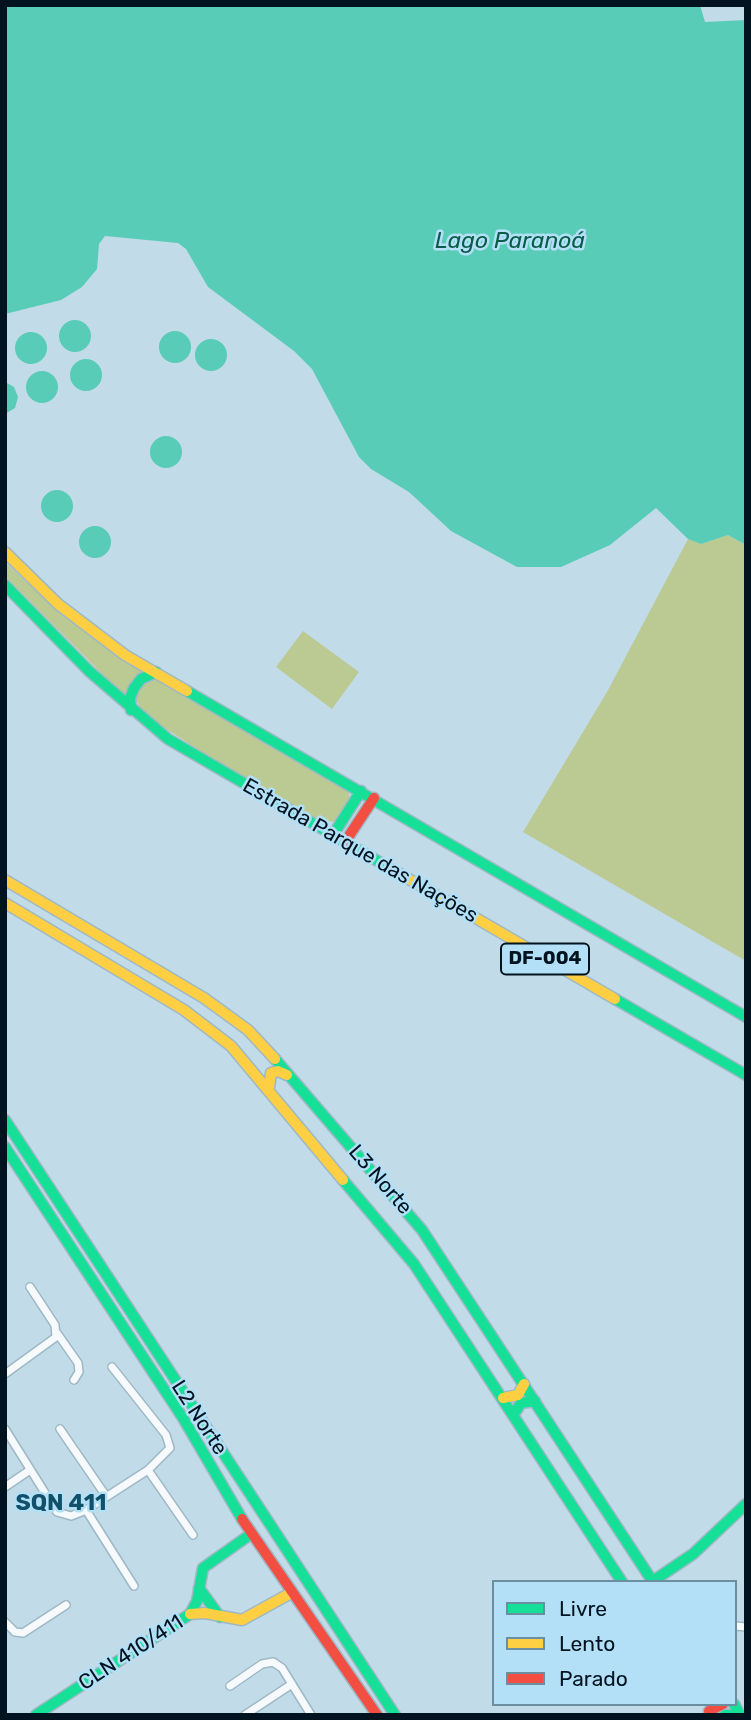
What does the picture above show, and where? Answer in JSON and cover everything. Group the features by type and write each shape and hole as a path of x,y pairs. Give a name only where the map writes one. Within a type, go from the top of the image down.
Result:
{"main road":[{"name":"DF-004","path":"5,552 81,623 156,673 746,1017"},
{"name":"Estrada Parque das Nações","path":"5,585 131,710 168,739 746,1075"},
{"path":"131,710 130,698 134,688 141,679 156,673"},
{"path":"333,835 361,791"},
{"path":"345,842 374,799"},
{"name":"L3 Norte","path":"5,880 226,1012 257,1038 422,1230 652,1580"},
{"name":"L3 Norte","path":"5,903 200,1020 231,1046 414,1264 621,1580"},
{"path":"270,1091 267,1082 271,1073 278,1071 291,1077"},
{"name":"L2 Norte","path":"5,1120 395,1715"},
{"name":"L2 Norte","path":"5,1147 190,1430 225,1494 251,1534 377,1715"},
{"path":"96,1284 109,1282"},
{"path":"503,1398 515,1397 524,1384"},
{"path":"514,1414 521,1403 535,1401"},
{"path":"225,1494 242,1485"},
{"path":"655,1580 694,1555 746,1504"},
{"path":"251,1534 202,1568 199,1588 190,1614 236,1621 247,1619 291,1593"},
{"path":"199,1588 220,1617"},
{"name":"CLN 410/411","path":"36,1715 190,1614"},
{"path":"317,1632 335,1621"},
{"path":"725,1715 735,1715"}],"street":[{"path":"30,1287 78,1363 79,1372 74,1380"},
{"path":"5,1374 54,1342 57,1332"},
{"path":"5,1429 60,1515 71,1516 86,1510 148,1470 168,1454 170,1443 112,1367"},
{"path":"60,1429 106,1496"},
{"path":"5,1487 30,1470"},
{"path":"148,1470 193,1535"},
{"path":"86,1510 134,1586"},
{"path":"5,1622 15,1632 23,1633 66,1605"},
{"path":"230,1686 262,1664 273,1662 282,1668 311,1715"},
{"path":"245,1715 292,1684"}],"shaded area":[{"path":"728,535 746,545 746,961 523,832 607,692 688,539 701,544"},
{"path":"5,562 43,598 83,630 142,670 125,697 5,576"},
{"path":"303,631 359,672 332,709 276,667"},
{"path":"158,680 348,790 350,799 334,822 316,819 208,756 145,715 136,700 141,685"}],"water":[{"name":"Lago Paranoá","path":"5,5 700,5 705,22 746,20 746,545 728,535 701,544 688,539 656,508 610,545 561,567 517,567 451,531 409,492 371,469 359,457 312,369 294,351 208,287 186,249 178,243 105,236 99,244 97,269 82,287 61,300 5,314"},
{"path":"75,320 87,324 91,336 87,348 75,352 63,348 59,336 63,324"},
{"path":"175,331 187,335 191,347 187,359 175,363 163,359 159,347 163,335"},
{"path":"31,332 43,336 47,348 43,360 31,364 19,360 15,348 19,336"},
{"path":"211,339 223,343 227,355 223,367 211,371 199,367 195,355 199,343"},
{"path":"86,359 98,363 102,375 98,387 86,391 74,387 70,375 74,363"},
{"path":"42,371 54,375 58,387 54,399 42,403 30,399 26,387 30,375"},
{"path":"5,382 14,387 18,397 15,408 5,414"},
{"path":"166,436 178,440 182,452 178,464 166,468 154,464 150,452 154,440"},
{"path":"57,490 69,494 73,506 69,518 57,522 45,518 41,506 45,494"},
{"path":"95,526 107,530 111,542 107,554 95,558 83,554 79,542 83,530"}],"traffic: fast":[{"path":"5,585 89,671 168,739 400,874"},
{"path":"131,710 130,698 134,688 141,679 156,672"},
{"path":"187,691 746,1017"},
{"path":"333,835 361,791"},
{"path":"615,999 746,1075"},
{"path":"275,1059 422,1230 652,1580"},
{"path":"5,1120 395,1715"},
{"path":"5,1147 183,1418 242,1519"},
{"path":"343,1180 414,1264 621,1580"},
{"path":"514,1414 521,1403 535,1401"},
{"path":"654,1580 693,1554 746,1504"},
{"path":"36,1715 190,1614 197,1601 203,1568 251,1534"},
{"path":"199,1588 220,1617"},
{"path":"735,1706 740,1715"},
{"path":"725,1715 735,1715"}],"traffic: slow":[{"path":"5,552 58,604 125,655 187,691"},
{"path":"400,874 615,999"},
{"path":"5,880 204,998 248,1030 275,1059"},
{"path":"5,903 184,1010 231,1046 343,1180"},
{"path":"269,1088 271,1073 278,1071 287,1075"},
{"path":"503,1398 518,1395 524,1384"},
{"path":"190,1614 205,1613 242,1620 291,1593"}],"traffic: jam":[{"path":"345,842 374,798"},
{"path":"242,1519 377,1715"},
{"path":"709,1711 719,1706"}],"district":[{"name":"SQN 411","path":"61,1503"}]}
